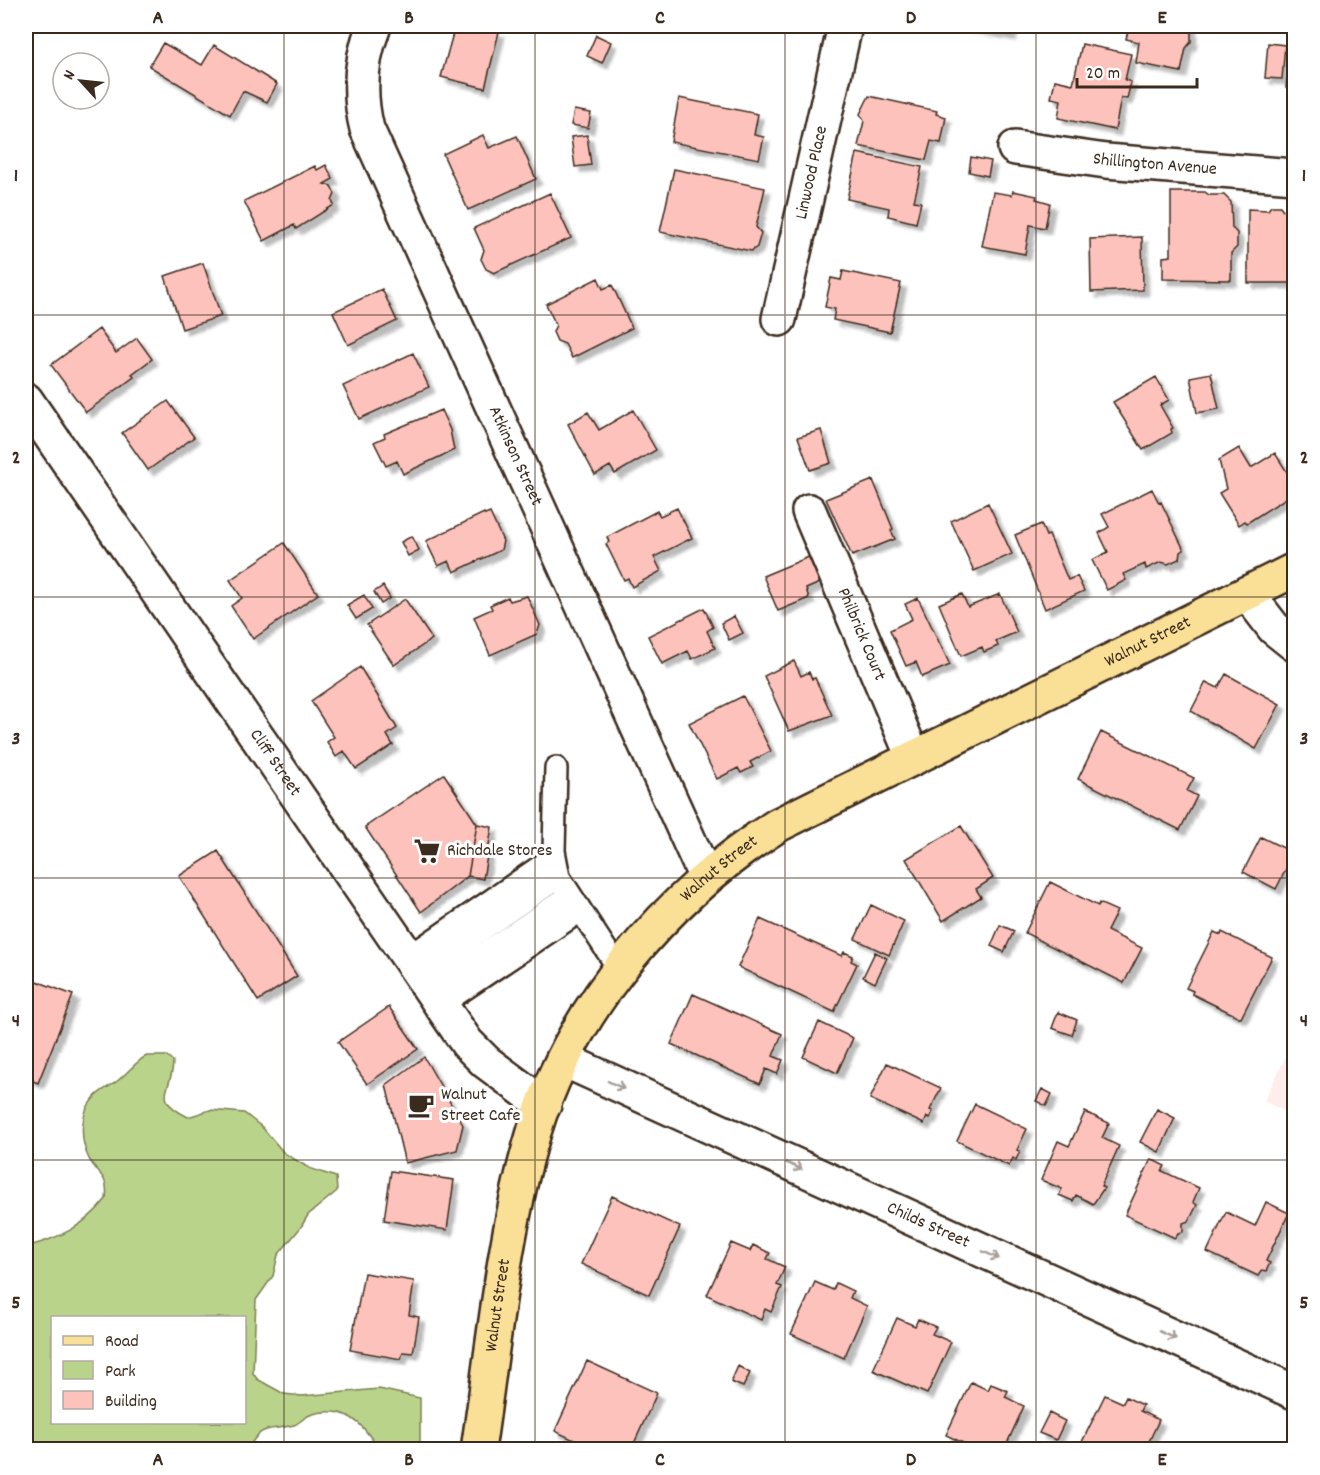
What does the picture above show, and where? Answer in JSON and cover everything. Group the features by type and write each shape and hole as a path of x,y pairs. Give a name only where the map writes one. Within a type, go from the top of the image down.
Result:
{"main road":[{"name":"Walnut Street","path":"477,1449 514,1215 544,1105 564,1060 591,1011 652,933 706,878 735,854 778,825 1294,570"}],"street":[{"name":"Atkinson Street","path":"374,26 363,57 361,75 362,111 367,129 706,878"},
{"name":"Linwood Place","path":"779,319 845,26"},
{"name":"Shillington Avenue","path":"1015,148 1106,161 1294,176"},
{"name":"Cliff Street","path":"26,400 467,1043 486,1062 544,1105"},
{"name":"Philbrick Court","path":"809,511 913,757"},
{"path":"1247,593 1274,628 1294,644"},
{"name":"Childs Street","path":"564,1060 1294,1392"}],"lane":[{"path":"556,768 556,867 574,903 620,971"},
{"path":"425,980 556,867"},
{"path":"425,980 574,903"}],"shaded area":[{"path":"1294,1040 1294,1116 1264,1101"}],"green space":[{"path":"147,1056 167,1056 173,1061 166,1093 167,1099 176,1110 188,1117 210,1110 244,1113 262,1127 284,1153 309,1168 336,1177 337,1191 308,1215 278,1255 273,1276 256,1300 253,1373 257,1379 284,1394 302,1396 379,1389 420,1398 420,1449 378,1449 359,1423 343,1414 322,1412 310,1415 294,1425 263,1431 248,1449 26,1449 26,1247 49,1240 80,1224 106,1199 105,1181 86,1152 83,1119 89,1104 96,1096 120,1079 136,1063"}],"building":[{"path":"455,26 474,26 499,32 485,88 441,77"},
{"path":"963,26 1013,26 1010,35"},
{"path":"1129,26 1191,26 1191,42 1186,48 1181,72 1136,63 1139,42 1126,39"},
{"path":"1294,26 1294,88 1286,87"},
{"path":"596,35 611,42 602,63 587,56"},
{"path":"163,43 202,65 214,45 277,84 267,102 243,91 230,115 149,66"},
{"path":"1268,43 1285,45 1282,79 1265,78"},
{"path":"1082,44 1131,54 1125,80 1131,82 1127,99 1121,98 1115,130 1058,118 1061,100 1051,98 1055,80 1073,84"},
{"path":"869,96 937,111 936,114 946,117 941,143 931,141 926,160 858,146 864,121 860,114"},
{"path":"679,98 758,114 754,135 764,137 759,159 671,142"},
{"path":"574,110 591,113 588,128 571,125"},
{"path":"483,135 489,148 517,136 536,179 468,210 443,154"},
{"path":"587,135 591,165 575,167 571,137"},
{"path":"857,153 922,167 914,201 921,202 916,223 888,216 889,208 847,199"},
{"path":"971,157 991,161 988,176 969,172"},
{"path":"326,165 333,179 324,184 331,186 335,194 332,201 334,205 296,229 294,225 264,241 244,201 315,166 317,170"},
{"path":"674,169 765,188 756,227 761,233 757,247 751,251 660,232"},
{"path":"1013,191 1037,196 1036,199 1050,203 1045,228 1030,225 1025,254 982,246 993,192 1012,195"},
{"path":"1171,192 1205,192 1209,195 1224,195 1231,202 1232,228 1237,233 1237,247 1231,253 1231,280 1163,279 1163,257 1171,256"},
{"path":"550,193 571,238 494,273 486,269 481,259 484,250 474,228"},
{"path":"1271,206 1280,206 1283,210 1294,212 1292,283 1248,283 1248,209 1268,210"},
{"path":"1142,237 1143,290 1091,292 1090,239"},
{"path":"203,263 221,316 182,329 165,276"},
{"path":"843,271 901,283 890,332 833,320 835,309 825,307 831,278 841,280"},
{"path":"598,278 603,289 612,285 632,328 572,358 565,344 557,341 553,332 556,325 546,304"},
{"path":"382,289 397,321 348,345 333,312"},
{"path":"99,329 116,353 137,338 152,359 132,374 134,377 86,412 51,365"},
{"path":"413,353 429,387 359,419 343,386"},
{"path":"1211,373 1219,409 1197,413 1190,377"},
{"path":"1156,377 1169,400 1160,405 1173,428 1172,433 1143,450 1113,402"},
{"path":"168,401 194,437 148,470 122,433"},
{"path":"441,410 450,430 454,450 403,474 397,461 386,466 374,442 385,437 384,434"},
{"path":"633,410 656,450 615,474 610,466 595,475 568,424 588,412 599,430"},
{"path":"821,430 831,463 810,470 798,437"},
{"path":"1239,448 1251,468 1275,453 1294,483 1294,493 1247,523 1245,521 1239,525 1219,493 1226,489 1219,460"},
{"path":"873,480 895,539 852,556 826,499"},
{"path":"1152,489 1159,503 1161,502 1184,550 1180,552 1179,559 1168,564 1161,562 1146,569 1145,564 1123,574 1126,580 1107,590 1092,560 1108,552 1099,533 1109,527 1102,514"},
{"path":"988,503 1012,554 974,571 951,521"},
{"path":"677,508 692,538 654,557 661,571 632,587 628,578 624,580 606,544 609,542 607,537 657,511 660,516"},
{"path":"484,513 485,515 490,513 503,541 501,550 454,572 449,561 438,566 426,541"},
{"path":"1041,524 1046,536 1049,535 1068,580 1077,576 1084,591 1045,609 1015,535"},
{"path":"412,536 419,550 408,556 401,542"},
{"path":"284,543 318,594 253,639 231,606 242,598 230,580"},
{"path":"811,556 822,582 806,589 809,598 778,611 763,576"},
{"path":"383,586 390,598 381,604 374,592"},
{"path":"962,594 968,607 1000,594 1017,632 996,641 998,646 984,652 982,647 961,656 939,604"},
{"path":"364,595 372,609 356,619 347,605"},
{"path":"527,596 540,625 537,634 490,655 474,617 492,609 490,605 508,597 510,601"},
{"path":"918,598 950,665 922,677 916,662 906,666 890,630 912,619 905,604"},
{"path":"405,599 432,639 394,665 367,625"},
{"path":"704,608 713,627 707,631 715,648 692,659 688,651 662,664 648,636"},
{"path":"734,616 743,633 729,640 721,623"},
{"path":"794,661 801,676 809,672 812,679 815,678 832,715 789,731 764,676"},
{"path":"360,667 397,728 387,735 393,745 356,769 344,751 336,757 327,742 334,737 311,701"},
{"path":"1226,674 1280,704 1256,749 1191,711 1206,682 1218,688"},
{"path":"743,696 771,751 750,762 753,767 741,773 738,768 717,779 689,723"},
{"path":"1101,732 1194,778 1187,791 1197,796 1180,830 1078,779"},
{"name":"Richdale Stores","path":"444,774 477,824 468,876 421,912 365,827"},
{"path":"477,824 492,827 483,879 468,876"},
{"path":"961,826 993,878 976,889 981,897 943,921 906,859"},
{"path":"1261,837 1294,853 1276,889 1243,872"},
{"path":"218,851 297,976 258,1001 179,876"},
{"path":"1050,882 1098,906 1099,903 1117,911 1107,931 1142,948 1124,983 1025,933"},
{"path":"871,905 904,921 889,955 855,939"},
{"path":"760,919 842,956 844,952 853,956 851,961 857,964 834,1012 738,967"},
{"path":"1000,925 1014,931 1004,952 991,946"},
{"path":"1214,932 1221,935 1222,932 1272,957 1241,1018 1192,994 1193,991 1186,988"},
{"path":"875,952 887,958 875,983 863,977"},
{"path":"26,977 73,995 38,1083 26,1078"},
{"path":"693,994 782,1034 773,1056 783,1060 777,1074 766,1069 760,1084 671,1044"},
{"path":"389,1007 418,1049 367,1084 338,1042"},
{"path":"1058,1012 1077,1020 1072,1035 1052,1028"},
{"path":"819,1022 853,1038 837,1073 803,1057"},
{"name":"Walnut Street Cafe","path":"424,1057 463,1125 457,1150 405,1163 386,1085"},
{"path":"887,1063 941,1088 930,1110 933,1111 930,1118 927,1117 924,1124 870,1099"},
{"path":"1042,1089 1052,1094 1046,1106 1036,1101"},
{"path":"975,1104 1027,1129 1017,1150 1020,1151 1016,1160 1013,1158 1009,1166 957,1141"},
{"path":"1157,1109 1175,1118 1159,1152 1140,1142"},
{"path":"1085,1112 1109,1123 1102,1138 1119,1146 1101,1186 1104,1188 1093,1204 1076,1195 1073,1201 1059,1195 1062,1189 1041,1180 1058,1141 1069,1146"},
{"path":"1151,1159 1165,1166 1162,1171 1199,1188 1193,1202 1197,1205 1189,1221 1183,1223 1183,1232 1178,1233 1175,1238 1125,1215"},
{"path":"391,1171 454,1180 447,1230 384,1220"},
{"path":"612,1196 680,1227 649,1295 581,1264"},
{"path":"1266,1202 1289,1213 1266,1261 1270,1263 1266,1271 1262,1270 1258,1276 1207,1252 1226,1212 1255,1226"},
{"path":"731,1243 750,1251 753,1245 770,1253 767,1259 785,1267 777,1285 782,1287 771,1312 765,1309 761,1320 707,1295"},
{"path":"364,1273 414,1281 409,1315 419,1317 413,1353 403,1352 401,1359 350,1350"},
{"path":"815,1282 833,1290 836,1283 853,1291 850,1298 867,1306 844,1358 791,1334"},
{"path":"897,1318 915,1326 918,1319 936,1327 932,1334 951,1342 927,1394 873,1370"},
{"path":"587,1361 657,1393 631,1450 595,1450 555,1431"},
{"path":"738,1366 750,1373 743,1387 731,1382"},
{"path":"971,1382 988,1390 991,1384 1008,1391 1005,1397 1024,1406 1004,1450 978,1450 946,1435"},
{"path":"1105,1395 1123,1403 1126,1397 1143,1405 1140,1411 1159,1420 1145,1450 1087,1450 1080,1446"},
{"path":"1049,1413 1065,1421 1056,1440 1039,1433"}],"place":[{"name":"Richdale Stores","path":"427,851"},
{"name":"Walnut Street Cafe","path":"421,1105"}]}
